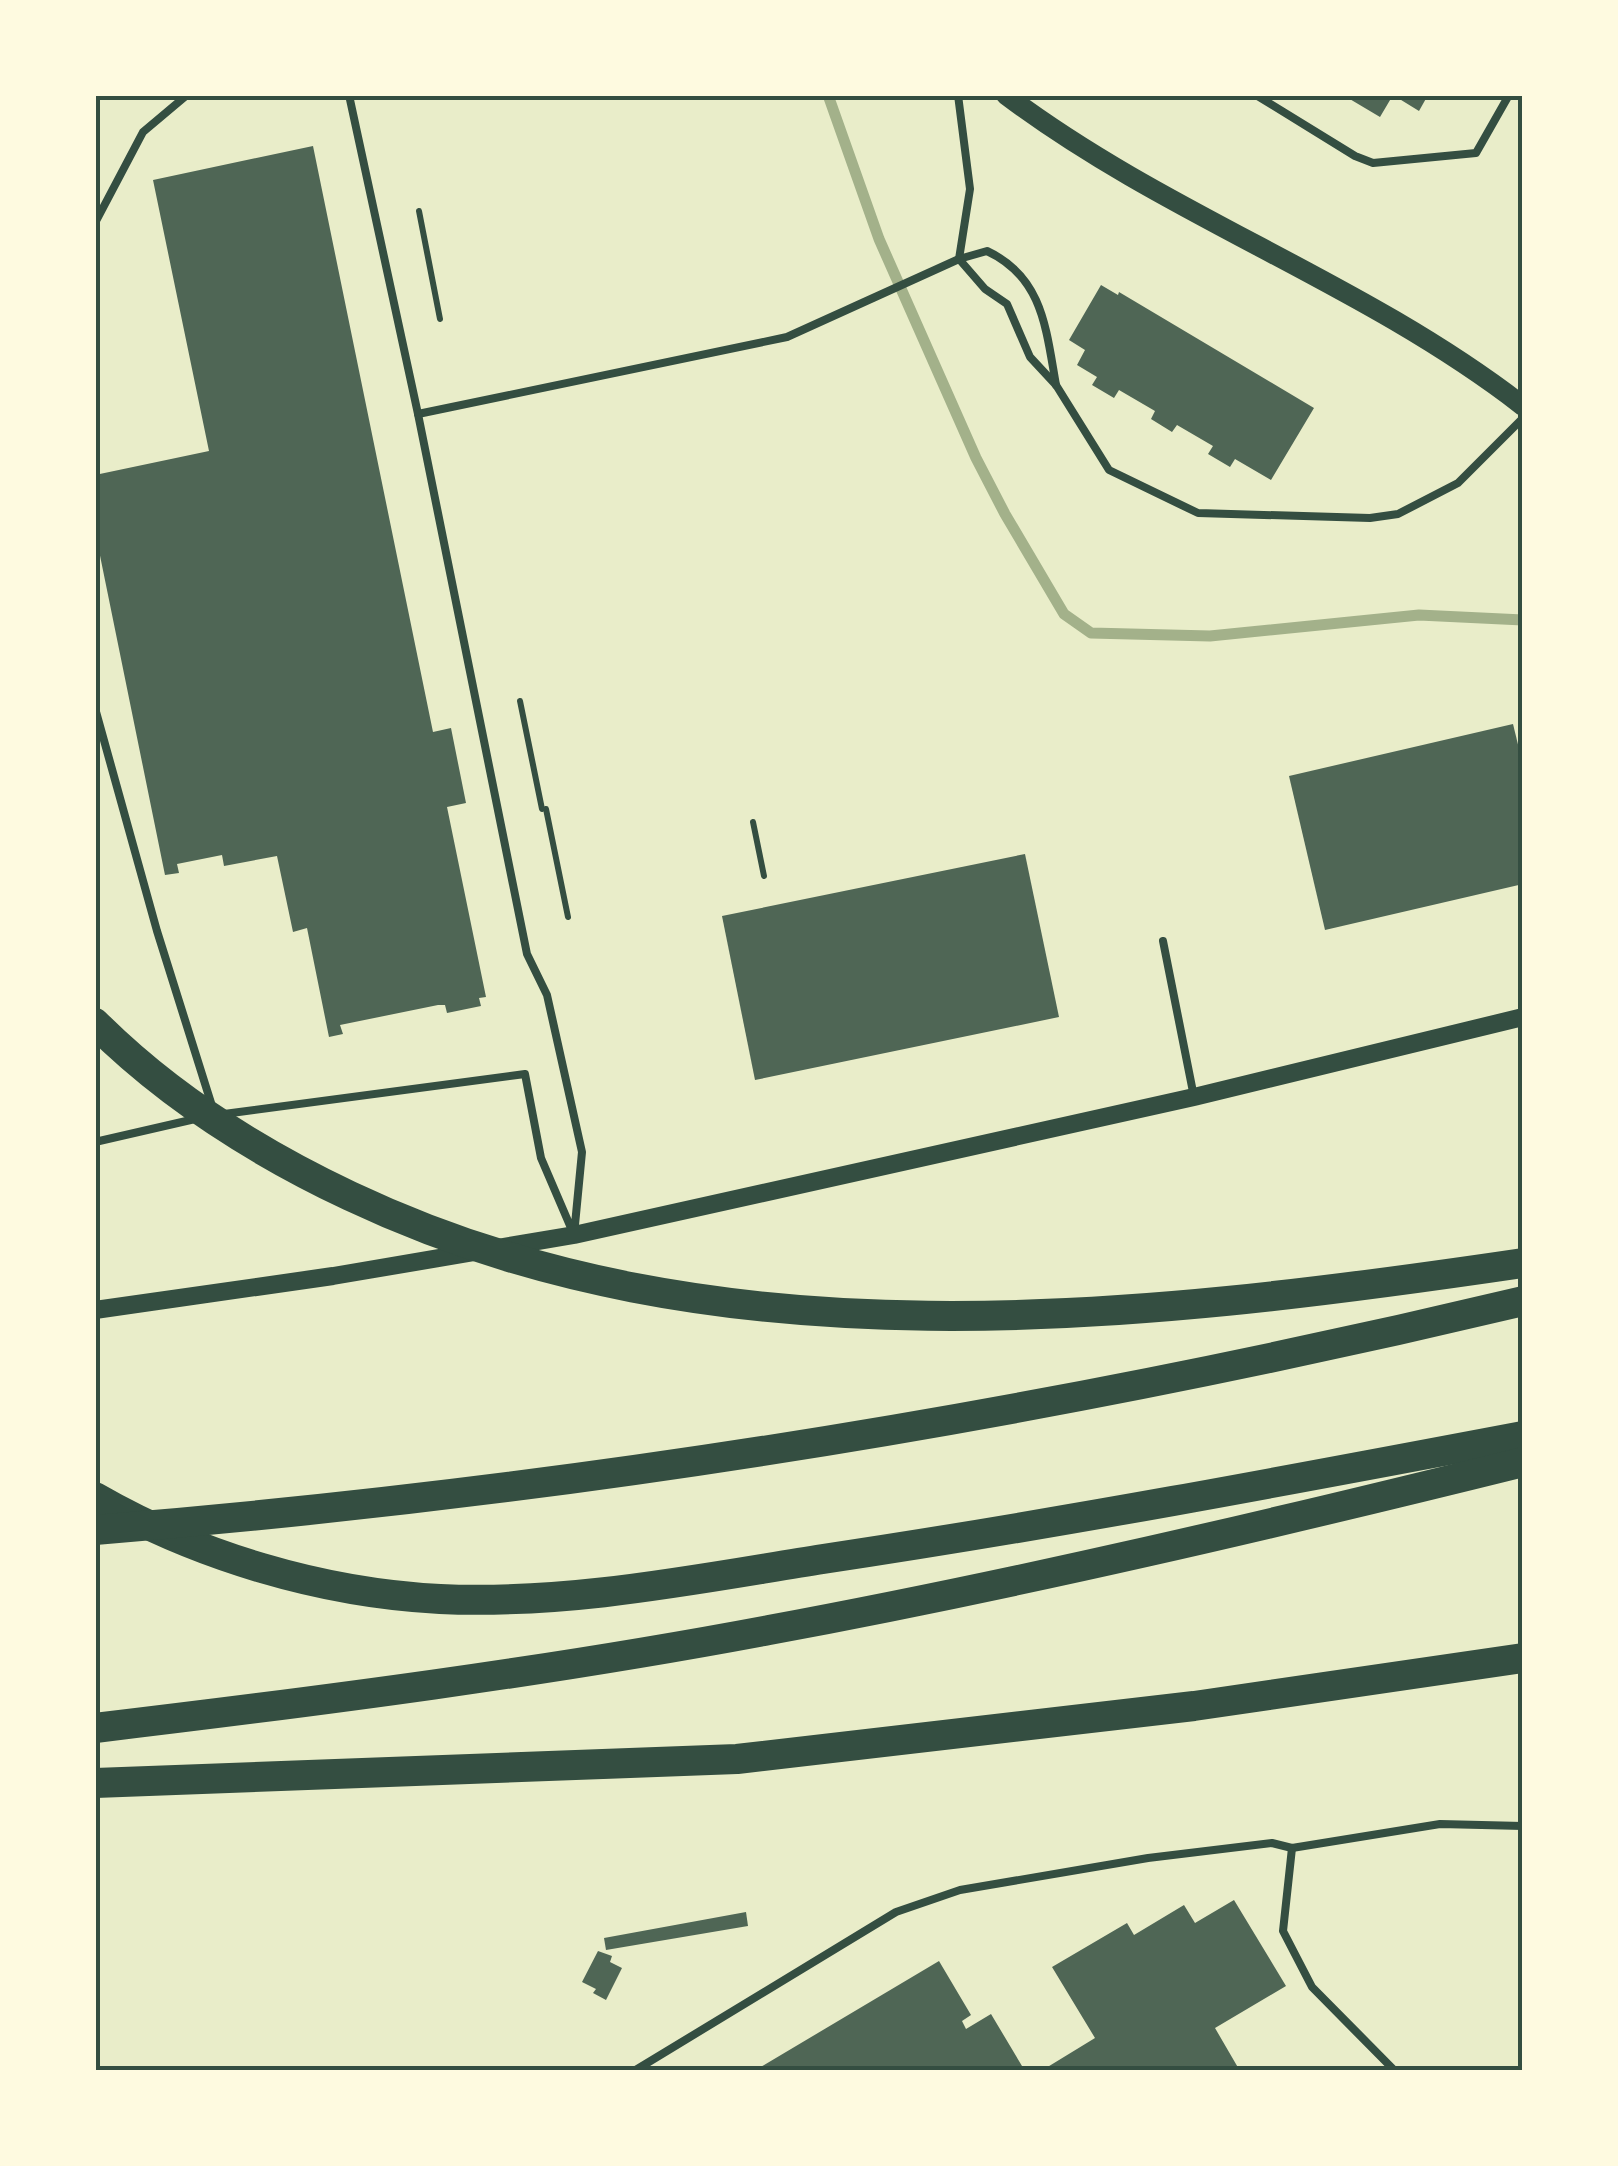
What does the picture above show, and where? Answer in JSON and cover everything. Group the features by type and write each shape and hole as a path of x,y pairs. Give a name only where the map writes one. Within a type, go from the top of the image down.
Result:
{"highway":[{"path":"95,1023 174,1092 241,1138 310,1177 456,1240 540,1267 630,1288 804,1311 974,1315 1096,1312 1310,1294 1523,1264"},
{"path":"95,1530 428,1496 875,1432 1158,1382 1523,1301"},
{"path":"95,1497 189,1542 269,1569 356,1589 439,1598 520,1599 595,1593 971,1536 1523,1436"},
{"path":"95,1728 475,1679 784,1627 1180,1545 1523,1462"},
{"path":"95,1784 737,1759 1194,1706 1523,1658"}],"main road":[{"path":"1006,95 1055,132 1147,188 1415,331 1523,406"}],"street":[{"path":"95,1310 333,1276 574,1235 1194,1097 1523,1017"}],"lane":[{"path":"95,223 143,132 186,95"},
{"path":"349,95 527,954 547,996 582,1152 574,1235"},
{"path":"958,95 970,189 959,259 985,290 1007,304 1030,357 1056,385 1108,470 1198,513 1370,518 1398,514 1458,482 1523,418"},
{"path":"1256,95 1354,156 1372,162 1476,153 1510,95"},
{"path":"418,414 788,338 959,259 986,251 1012,262 1030,285 1046,331 1056,385"},
{"path":"95,708 156,931 215,1115"},
{"path":"1163,941 1194,1097"},
{"path":"95,1142 215,1115 525,1074 541,1158 574,1235"},
{"path":"634,2071 896,1912 960,1890 1148,1858 1272,1843 1292,1848 1440,1824 1523,1826"},
{"path":"1292,1848 1282,1931 1312,1986 1395,2071"}],"path":[{"path":"418,211 440,319"},
{"path":"520,701 568,917"},
{"path":"754,822 764,876"}],"building":[{"path":"1343,95 1393,95 1380,117"},
{"path":"1393,95 1428,95 1419,111"},
{"path":"313,146 433,732 451,728 466,803 447,807 486,997 479,998 481,1006 447,1013 445,1005 438,1005 340,1025 343,1034 329,1037 307,928 293,932 277,856 224,866 222,855 177,864 179,873 165,875 95,531 95,475 209,451 153,180"},
{"path":"1101,285 1314,408 1271,480 1235,459 1230,467 1208,454 1213,446 1177,425 1172,432 1151,419 1155,411 1119,390 1114,398 1092,385 1097,377 1077,365 1085,350 1069,340"},
{"path":"1513,724 1523,765 1523,884 1325,930 1289,776"},
{"path":"1025,854 1059,1017 755,1080 722,916"},
{"path":"1234,1900 1286,1986 1215,2028 1240,2071 1041,2071 1095,2038 1052,1967 1127,1923 1134,1935 1184,1905 1195,1923"},
{"path":"746,1912 748,1926 606,1950 604,1938"},
{"path":"598,1951 612,1956 610,1962 622,1968 606,2000 582,1982"},
{"path":"939,1961 971,2015 962,2021 966,2029 991,2014 1025,2071 754,2071"}],"waterway":[{"path":"828,95 879,239 976,458 1064,614 1091,633 1210,636 1419,615 1523,620"}]}
